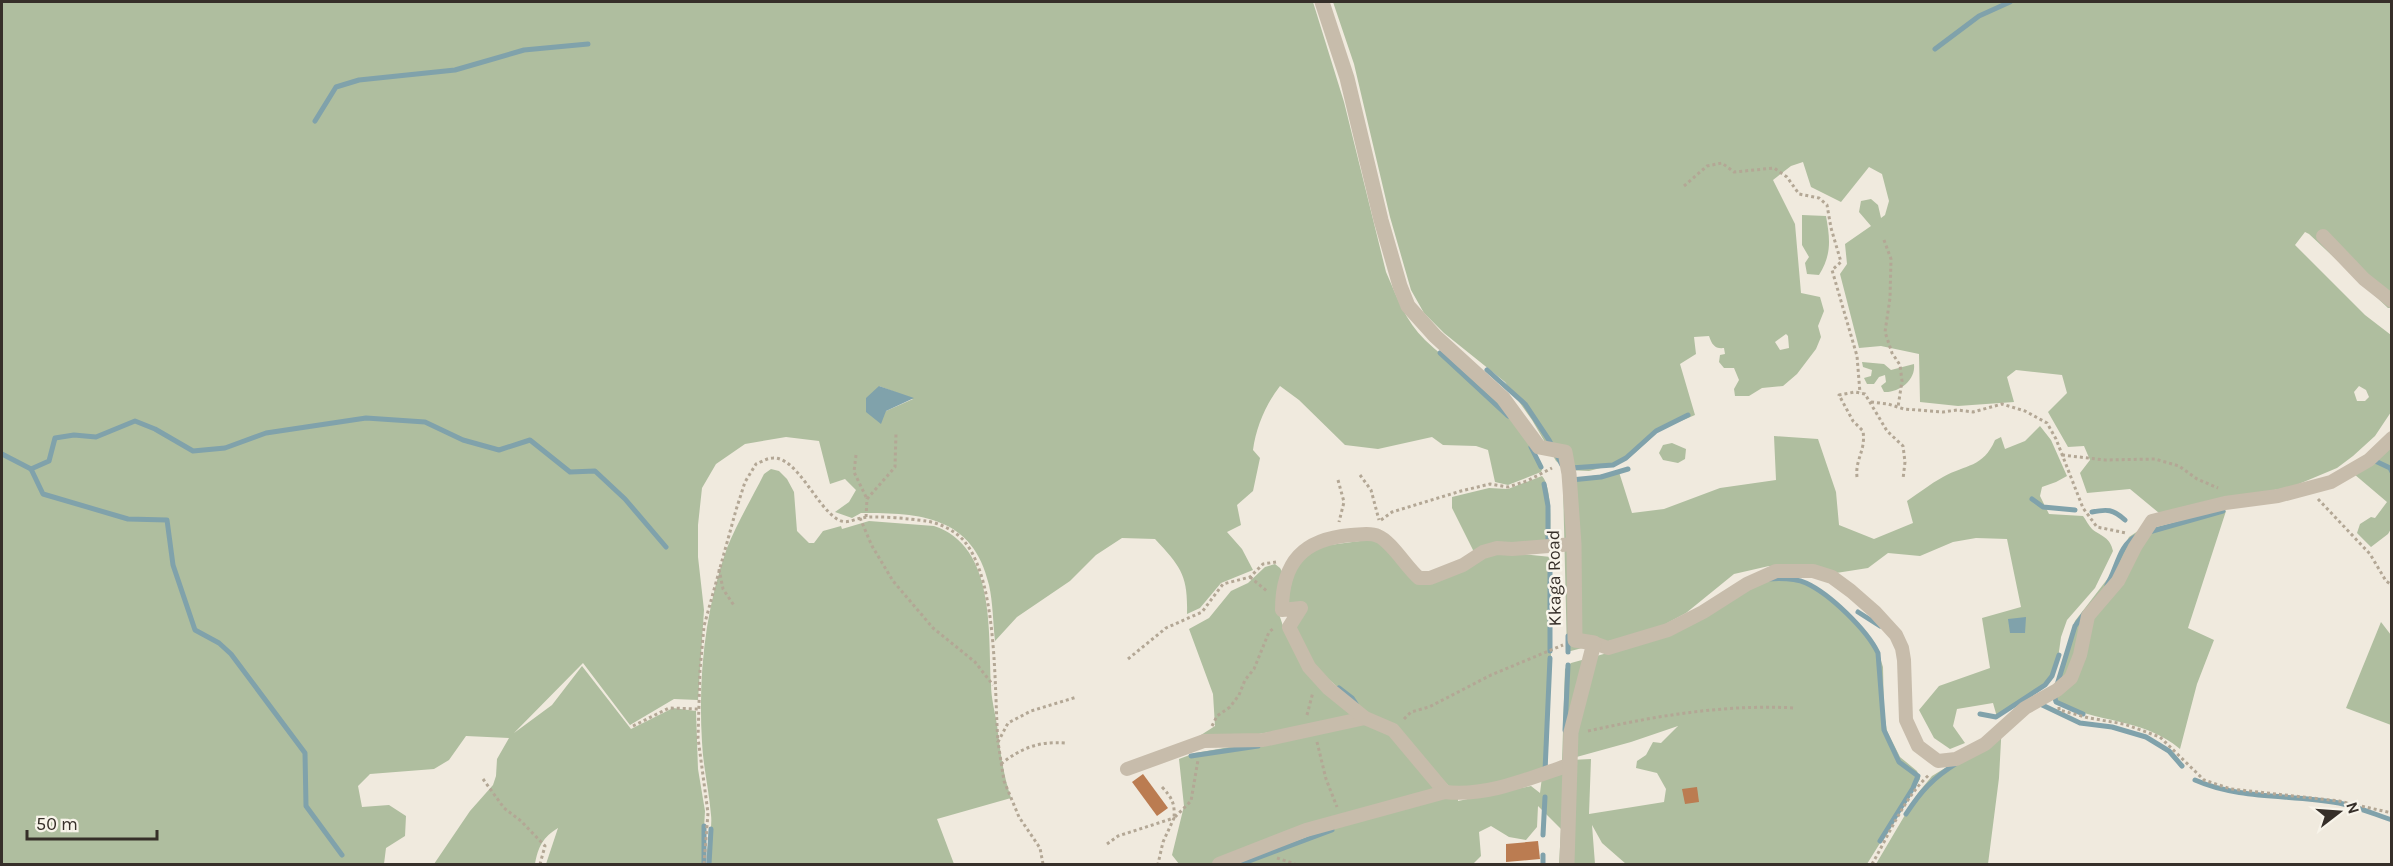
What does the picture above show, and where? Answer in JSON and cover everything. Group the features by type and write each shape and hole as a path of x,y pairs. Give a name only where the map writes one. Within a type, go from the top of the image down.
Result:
{"street":[{"path":"1322,2 1347,78 1381,220 1408,306 1435,336 1503,398 1539,447 1566,456"},
{"path":"2323,236 2364,279 2391,301"},
{"path":"1567,864 1571,732 1594,643 1608,648 1668,630 1703,612 1747,584 1776,571 1813,571 1841,584 1875,612 1896,635 1904,660 1906,720 1918,746 1938,761 1956,759 1986,744 2025,708 2057,690 2071,678 2080,655 2088,616 2118,581 2152,521 2247,500 2278,496 2327,483 2369,460 2391,438"},
{"name":"Kkaga Road","path":"1566,456 1574,544 1575,640 1594,643"},
{"path":"1445,792 1393,730 1365,718 1328,688 1309,667 1289,627 1301,608 1282,610 1282,598 1289,567 1302,553 1326,539 1371,534 1381,536 1419,578 1430,578 1463,565 1483,552 1497,548 1574,544"},
{"path":"1127,769 1204,741 1263,740 1365,718"},
{"path":"1219,864 1306,830 1445,792 1466,794 1569,765"}],"path":[{"path":"1684,186 1707,166 1722,163 1734,172 1774,168 1787,177 1799,194 1819,198 1827,205 1841,262 1832,270 1857,356 1860,393"},
{"path":"1884,240 1891,259 1890,298 1885,332 1899,365 1902,381 1898,407"},
{"path":"1857,477 1856,467 1864,448 1863,430 1853,421 1839,395 1855,392 1865,394 1887,431 1903,446 1905,462 1903,479"},
{"path":"1871,402 1944,412 1957,410 1973,412 2002,404 2025,411 2047,423 2083,508 2097,527 2142,536"},
{"path":"867,499 895,466 896,433"},
{"path":"856,454 854,472 867,499 866,518"},
{"path":"2062,455 2105,460 2155,459 2179,466 2197,479 2247,500"},
{"path":"1371,534 1392,512 1490,484 1508,487 1527,481 1566,456"},
{"path":"704,864 708,813 698,738 704,626 719,567 746,482 756,464 772,458 784,460 807,482 814,497 824,510 838,520 854,521 866,518 937,523 965,541 983,579 989,611 998,742 1004,781 1020,817 1040,848 1043,864"},
{"path":"1360,475 1371,490 1380,522"},
{"path":"1326,539 1339,521 1344,502 1338,480"},
{"path":"2327,483 2317,499 2370,554 2386,581 2391,585"},
{"path":"860,518 872,546 892,581 933,628 975,662 994,686"},
{"path":"1128,659 1166,628 1202,612 1223,584 1250,577 1263,564 1274,561 1289,567"},
{"path":"719,567 723,589 735,607"},
{"path":"1158,864 1162,842 1174,818 1191,801 1195,772 1204,741 1217,716 1230,707 1239,695 1245,680 1254,669 1269,632 1276,626"},
{"path":"1393,730 1411,712 1429,707 1491,675 1575,640"},
{"path":"1295,733 1309,711 1317,676"},
{"path":"2057,690 2059,710 2124,724 2160,737 2204,780 2231,789 2339,801 2391,813"},
{"path":"998,742 1008,723 1031,711 1077,697"},
{"path":"633,726 669,708 678,706 698,709"},
{"path":"1571,732 1582,733 1637,720 1708,709 1762,706 1795,708"},
{"path":"1315,735 1326,779 1343,820"},
{"path":"1001,764 1014,754 1046,741 1065,743"},
{"path":"1872,864 1923,780 1944,760"},
{"path":"483,779 504,808 521,820 544,846 540,864"},
{"path":"1162,787 1171,796 1175,805 1174,818"},
{"path":"1107,844 1118,836 1174,818"}],"green space":[{"path":"2,2 1313,2 1344,102 1386,272 1402,308 1412,325 1425,340 1503,404 1526,434 1543,467 1541,472 1508,485 1495,482 1488,450 1476,446 1443,445 1432,437 1378,449 1345,445 1299,400 1280,386 1259,424 1253,450 1260,458 1253,491 1237,505 1241,525 1227,532 1242,549 1253,570 1221,583 1200,608 1187,614 1184,581 1171,557 1155,539 1122,538 1096,555 1070,581 1017,617 995,641 989,585 981,562 971,545 957,532 942,523 924,518 861,513 852,518 835,512 849,502 856,490 845,479 830,484 819,441 786,437 745,444 716,464 702,488 698,525 698,557 704,610 698,700 674,699 630,725 583,663 514,733 552,705 582,666 631,729 673,708 696,711 698,769 705,811 702,864 546,864 558,828 542,843 535,864 434,864 470,811 493,785 497,759 509,738 466,736 449,760 434,769 370,774 358,786 362,807 389,805 406,816 405,836 386,848 384,864 2,864","holes":["879,386 913,399 886,411"]},
{"path":"1333,2 2391,2 2391,308 2388,308 2309,234 2305,232 2295,245 2365,315 2391,335 2391,412 2375,436 2353,456 2337,468 2294,486 2159,513 2130,489 2087,493 2080,473 2090,460 2084,446 2068,447 2048,412 2067,393 2062,375 2016,370 2007,377 2014,402 1958,406 1920,402 1919,354 1881,346 1859,348 1840,274 1847,264 1845,244 1871,226 1859,212 1861,201 1871,199 1878,205 1881,218 1885,215 1889,201 1882,174 1869,167 1841,202 1811,187 1803,162 1791,166 1773,180 1795,224 1801,293 1820,297 1824,311 1818,326 1821,337 1816,349 1797,374 1783,386 1762,388 1749,396 1735,396 1734,389 1739,380 1734,368 1724,368 1719,362 1720,355 1725,354 1724,348 1714,346 1709,336 1694,337 1696,354 1680,364 1695,415 1660,430 1628,459 1589,471 1567,470 1556,461 1532,420 1505,382 1444,333 1424,313 1411,290 1390,217 1354,64","holes":["1786,334 1789,348 1780,350 1775,342","2359,386 2366,390 2369,397 2365,401 2357,401 2354,392"]},
{"path":"1802,215 1826,216 1829,246 1819,275 1807,274 1805,263 1809,257 1802,245"},
{"path":"1862,362 1884,364 1891,370 1914,364 1914,370 1905,385 1884,392 1881,386 1886,382 1885,375 1879,377 1874,384 1867,384 1864,378 1871,376 1872,370 1863,367"},
{"path":"2040,426 2051,440 2067,476 2042,487 2040,496 2049,514 2083,516 2092,529 2108,540 2113,551 2095,588 2067,620 2061,637 2057,666 2046,686 2023,698 1997,717 1993,703 1957,709 1953,726 1965,743 1950,749 1934,738 1919,710 1939,686 1990,668 1982,618 2021,607 2007,539 1976,538 1953,542 1920,556 1888,553 1868,568 1817,576 1788,567 1769,566 1734,574 1686,613 1658,628 1567,652 1563,485 1571,479 1619,472 1632,513 1664,509 1720,488 1776,480 1774,436 1818,439 1836,492 1839,525 1874,539 1913,523 1907,501 1943,477 1979,461 1995,440 2001,437 2005,449 2025,441"},
{"path":"2391,439 2391,529 2371,547 2357,533 2360,524 2371,517 2375,518 2387,502 2354,474"},
{"path":"1672,443 1686,449 1685,459 1678,463 1663,460 1659,453 1663,445"},
{"path":"771,469 779,471 787,479 794,492 797,531 809,543 814,543 823,531 841,526 842,529 869,521 934,526 954,536 969,552 978,571 985,593 988,617 992,700 1002,762 1011,798 937,819 954,864 707,864 711,821 703,751 701,693 708,619 727,548 764,474"},
{"path":"1542,476 1546,482 1549,499 1550,548 1475,554 1452,508 1452,497 1489,488 1508,489"},
{"path":"2226,511 2188,628 2214,640 2197,684 2180,749 2151,732 2071,709 2055,702 2053,694 2075,621 2112,573 2129,537 2138,531"},
{"path":"1375,539 1418,581 1494,551 1551,557 1551,670 1547,773 1484,788 1449,786 1316,668 1301,641 1287,602 1294,572 1307,555 1322,546"},
{"path":"1275,564 1284,575 1279,614 1285,632 1351,715 1251,735 1190,742 1215,726 1213,694 1189,629 1209,618 1231,591 1248,583 1265,567"},
{"path":"1773,577 1788,577 1810,583 1839,605 1876,645 1883,667 1884,713 1887,731 1900,757 1917,771 1920,779 1867,864 1626,864 1602,843 1592,825 1595,864 1559,864 1561,829 1538,806 1537,827 1526,840 1509,837 1491,826 1479,832 1481,856 1473,864 1238,864 1316,835 1449,796 1458,798 1458,801 1531,786 1540,793 1542,777 1570,760 1591,759 1589,814 1664,802 1666,789 1657,773 1636,768 1637,761 1646,755 1653,742 1661,743 1678,726 1562,761 1565,669 1571,663 1611,652"},
{"path":"2381,622 2391,635 2391,725 2346,708"},
{"path":"2002,722 1999,778 1988,864 1876,864 1918,793 1932,776 1963,757"},
{"path":"1368,723 1391,733 1435,789 1213,864 1179,864 1172,855 1184,806 1179,759 1195,753"}],"water":[{"path":"879,386 914,398 886,411 881,424 866,412 866,398"},
{"path":"2026,617 2025,633 2010,633 2008,619"}],"building":[{"path":"1143,774 1168,808 1157,816 1132,782"},
{"path":"1697,787 1699,802 1685,804 1682,789"},
{"path":"1538,841 1540,859 1506,862 1506,844"}],"waterway":[{"path":"1935,49 1979,16 2010,2"},
{"path":"315,121 336,87 359,80 455,70 524,50 588,44"},
{"path":"1440,353 1508,416"},
{"path":"1487,370 1525,404 1549,440 1562,465"},
{"path":"1571,468 1613,465 1626,458 1656,431 1688,415"},
{"path":"2,454 31,469 49,461 55,438 74,435 96,437 135,421 155,429 193,451 225,448 266,433 366,418 425,422 463,440 499,450 530,440 570,472 595,471 625,499 666,547"},
{"path":"1531,447 1541,467"},
{"path":"2371,459 2390,468 2392,472"},
{"path":"31,469 43,494 128,519 167,520 173,565 195,630 219,643 231,654 305,753 306,806 342,855"},
{"path":"1571,480 1601,477 1628,469"},
{"path":"1544,484 1548,506 1548,545"},
{"path":"2032,499 2043,507 2075,510"},
{"path":"2092,512 2110,511 2125,520"},
{"path":"2149,532 2223,511"},
{"path":"2107,585 2122,551 2137,536"},
{"path":"1550,563 1550,651"},
{"path":"1768,579 1797,580 1816,588 1857,624 1878,653 1884,730 1899,762 1918,776 1880,841"},
{"path":"1858,612 1880,626"},
{"path":"2057,685 2075,626 2084,614"},
{"path":"1568,636 1568,652"},
{"path":"1980,714 1996,717 2045,685 2052,676 2059,655"},
{"path":"1545,771 1550,658"},
{"path":"1565,730 1568,665"},
{"path":"1339,688 1356,704"},
{"path":"2054,694 2056,702 2083,714"},
{"path":"2038,703 2080,723 2112,727 2146,737 2169,751 2182,766"},
{"path":"1191,756 1258,746"},
{"path":"1906,814 1928,786 1957,763"},
{"path":"2195,780 2248,794 2339,803 2392,820"},
{"path":"1543,835 1545,797"},
{"path":"704,826 704,864"},
{"path":"709,864 711,829"},
{"path":"1241,864 1332,830"},
{"path":"1543,855 1543,864"}]}
